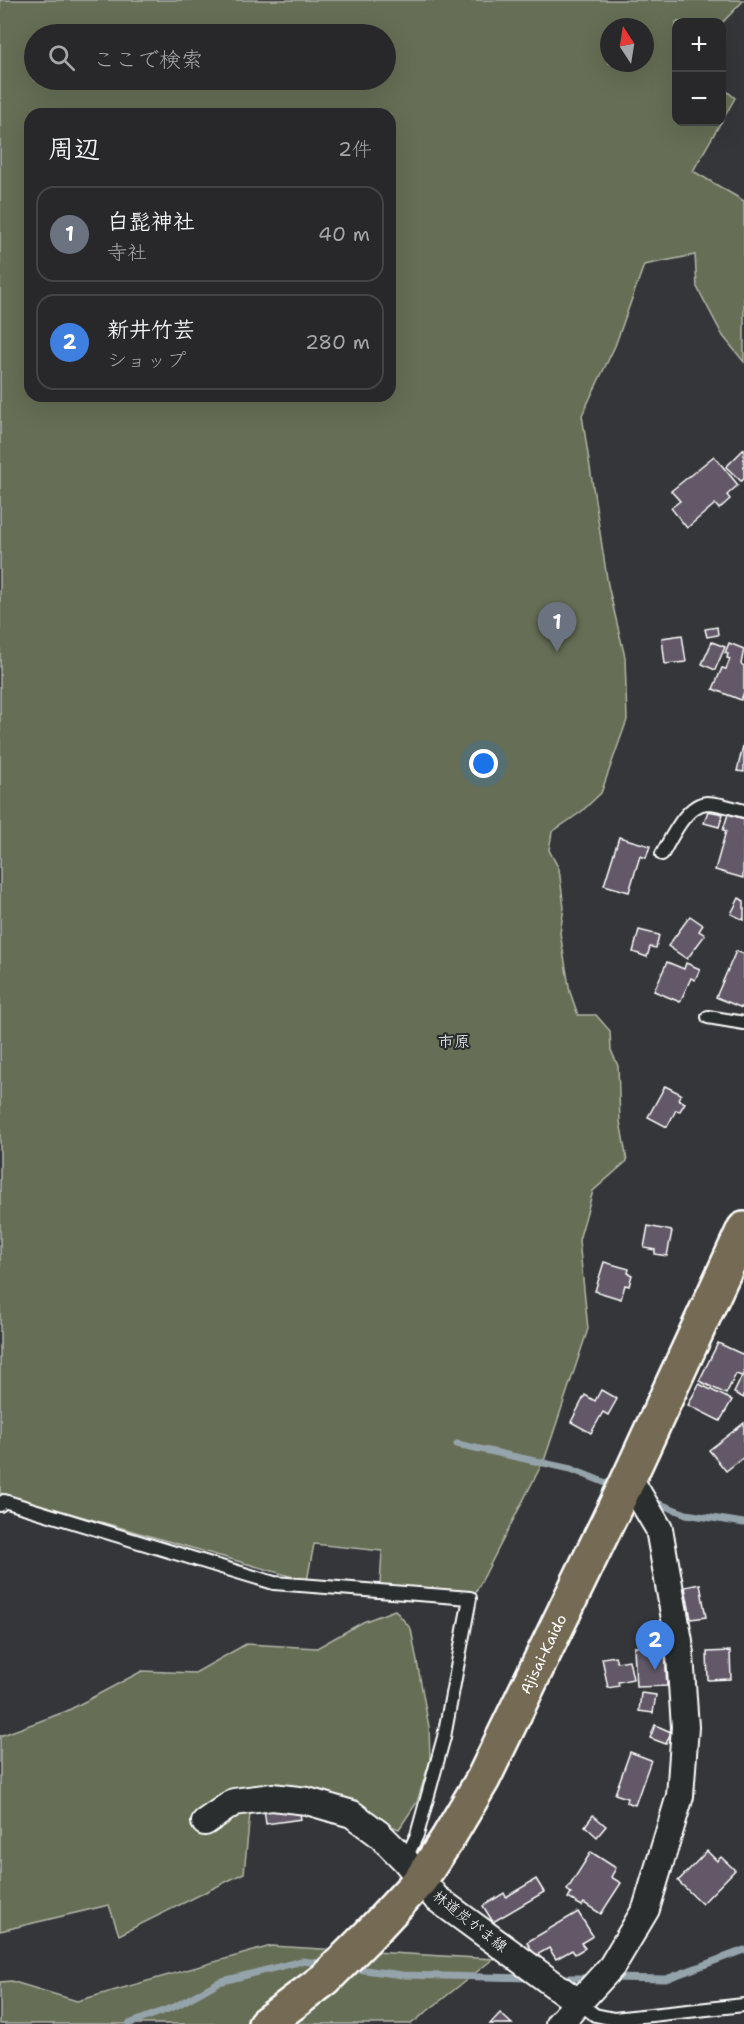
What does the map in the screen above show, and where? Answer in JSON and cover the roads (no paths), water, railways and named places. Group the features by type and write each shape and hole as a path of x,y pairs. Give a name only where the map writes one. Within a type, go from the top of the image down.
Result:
{"highway":[{"name":"Ajisai-Kaido","path":"265,2024 326,1979 354,1951 483,1779 625,1486 744,1229"}],"street":[{"path":"560,2024 612,1966 646,1909 680,1796 685,1727 678,1641 658,1529 625,1486"},
{"name":"林道炭がま線","path":"205,1822 234,1802 272,1797 307,1800 352,1814 378,1834 436,1898 579,2003"}],"lane":[{"path":"662,855 681,821 696,807 706,803 744,811"},
{"path":"708,1017 744,1023"},
{"path":"0,1504 4,1501 274,1583 470,1598 444,1737 417,1835 413,1870"},
{"path":"579,2003 595,2015 614,2019 744,2005"}],"waterway":[{"path":"457,1444 571,1469 616,1487"},
{"path":"652,1501 686,1514 744,1523"},
{"path":"610,1978 666,1979 744,1950"},
{"path":"129,2024 176,2006 219,1982 302,1961 327,1964"},
{"path":"350,1968 402,1975 530,1978"},
{"path":"559,1978 593,1978"}],"place":[{"name":"白髭神社","path":"557,652"},
{"name":"新井竹芸","path":"655,1670"}],"district":[{"name":"市原","path":"454,1041"}]}
